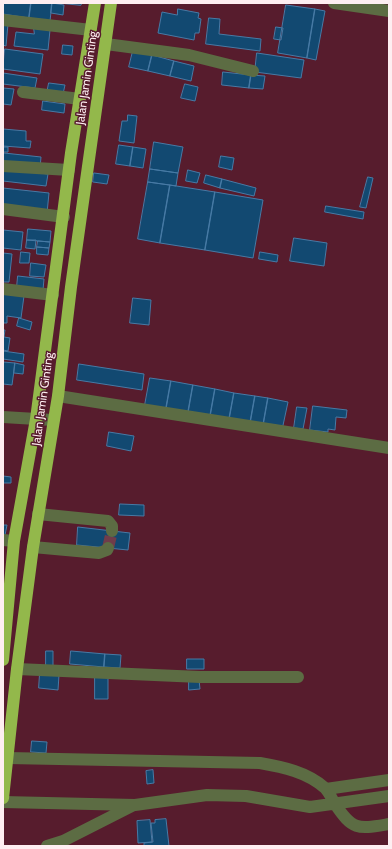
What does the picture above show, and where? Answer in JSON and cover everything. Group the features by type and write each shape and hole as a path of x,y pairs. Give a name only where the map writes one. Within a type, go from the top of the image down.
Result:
{"highway":[{"name":"Jalan Jamin Ginting","path":"3,660 8,541 36,419 64,217 69,170 96,3"},
{"name":"Jalan Jamin Ginting","path":"3,798 17,669 33,547 58,396 71,287 111,3"}],"street":[{"path":"334,3 389,10"},
{"path":"3,20 91,30"},
{"path":"106,44 189,55 253,71"},
{"path":"23,92 80,99"},
{"path":"3,166 69,170"},
{"path":"3,209 64,217"},
{"path":"3,289 53,295"},
{"path":"58,396 389,448"},
{"path":"3,417 53,420"},
{"path":"38,514 108,521 112,526 112,531"},
{"path":"33,547 99,553 107,550 108,548"},
{"path":"17,669 200,677 298,677"},
{"path":"8,758 260,763 286,767 315,780 326,789 348,822 355,826 366,828 389,824"},
{"path":"326,789 389,780"},
{"path":"3,802 135,805 208,795 246,796 310,807 389,796"},
{"path":"47,846 63,841 135,805"}],"building":[{"path":"3,3 31,3 29,18 3,14"},
{"path":"31,3 52,3 50,21 29,18"},
{"path":"52,3 64,5 63,15 51,13"},
{"path":"58,3 82,3 81,5"},
{"path":"286,5 315,9 307,58 278,53"},
{"path":"178,9 199,13 198,18 201,19 199,33 195,33 194,40 158,33 162,12 177,15"},
{"path":"315,9 325,11 316,60 307,58"},
{"path":"209,18 220,19 219,34 261,39 260,51 206,44"},
{"path":"3,24 8,24 6,46 3,45"},
{"path":"276,27 283,28 281,40 274,39"},
{"path":"34,28 50,30 48,50 14,46 16,32 34,34"},
{"path":"63,45 73,46 72,55 62,54"},
{"path":"5,49 43,54 40,74 3,69"},
{"path":"133,51 152,55 148,71 129,67"},
{"path":"257,53 304,60 301,78 255,72"},
{"path":"152,55 174,61 170,76 148,71"},
{"path":"174,61 194,66 191,81 170,76"},
{"path":"223,72 251,75 249,88 222,85"},
{"path":"3,73 37,78 35,88 3,84"},
{"path":"251,75 265,76 263,89 249,88"},
{"path":"49,83 65,85 63,94 47,93"},
{"path":"185,84 198,87 195,101 181,98"},
{"path":"3,88 14,89 11,105 3,104"},
{"path":"43,101 65,104 64,113 42,110"},
{"path":"128,115 137,116 134,143 119,141 122,121 127,121"},
{"path":"3,129 26,131 26,141 31,141 30,148 3,146"},
{"path":"154,142 183,147 178,173 150,169"},
{"path":"119,145 133,147 130,166 116,164"},
{"path":"3,147 8,147 8,152 3,152"},
{"path":"133,147 146,149 143,168 130,166"},
{"path":"4,153 41,157 40,168 3,164"},
{"path":"221,156 234,158 232,170 219,167"},
{"path":"3,169 48,174 46,186 3,181"},
{"path":"150,169 178,173 176,186 148,182"},
{"path":"188,170 200,173 197,183 186,181"},
{"path":"94,173 109,175 107,184 93,182"},
{"path":"206,175 222,179 220,188 204,183"},
{"path":"368,177 373,178 366,208 360,207"},
{"path":"222,179 256,188 254,196 220,188"},
{"path":"148,182 170,185 160,243 138,239"},
{"path":"170,185 215,192 205,250 160,243"},
{"path":"3,188 49,193 47,213 3,208"},
{"path":"215,192 263,200 253,258 205,250"},
{"path":"326,206 364,212 363,219 325,212"},
{"path":"28,229 51,231 50,242 27,240"},
{"path":"3,230 23,232 21,250 3,248"},
{"path":"294,238 327,243 324,266 290,261"},
{"path":"27,240 36,240 35,249 26,248"},
{"path":"38,241 50,242 49,248 37,247"},
{"path":"37,247 49,248 48,255 37,254"},
{"path":"21,252 30,253 29,263 20,263"},
{"path":"260,252 278,255 277,262 259,259"},
{"path":"3,253 12,254 9,282 3,282"},
{"path":"31,263 46,265 44,277 30,276"},
{"path":"18,276 44,279 43,290 17,287"},
{"path":"3,293 24,296 21,318 7,316 7,323 3,323"},
{"path":"133,298 151,300 149,325 130,323"},
{"path":"19,318 32,322 30,330 17,326"},
{"path":"3,330 5,330 4,337 10,338 8,351 3,350"},
{"path":"3,351 24,354 23,362 3,359"},
{"path":"3,362 15,363 12,385 3,384"},
{"path":"15,363 24,365 23,374 14,373"},
{"path":"79,364 144,374 142,390 77,380"},
{"path":"150,378 171,381 166,409 145,405"},
{"path":"171,381 193,385 188,413 166,409"},
{"path":"193,385 215,389 210,417 188,413"},
{"path":"215,389 234,393 229,420 210,417"},
{"path":"234,393 255,396 250,424 229,420"},
{"path":"255,396 268,398 263,426 250,424"},
{"path":"268,398 288,402 282,430 263,426"},
{"path":"313,406 347,410 346,418 336,417 335,430 328,429 328,432 310,430"},
{"path":"297,407 307,408 303,429 294,428"},
{"path":"109,432 134,436 131,451 107,446"},
{"path":"3,476 11,477 11,483 3,483"},
{"path":"120,504 144,505 144,516 119,515"},
{"path":"3,525 7,525 5,535 3,534"},
{"path":"78,527 130,533 128,550 77,545"},
{"path":"46,651 53,651 53,667 46,667"},
{"path":"71,651 105,654 104,667 70,664"},
{"path":"105,654 121,655 120,668 104,667"},
{"path":"187,659 204,659 204,669 187,669"},
{"path":"40,673 59,675 58,690 39,688"},
{"path":"95,675 108,676 108,699 95,699"},
{"path":"189,680 199,680 200,689 189,690"},
{"path":"32,741 47,742 46,753 31,752"},
{"path":"153,770 154,783 147,784 146,771"},
{"path":"166,819 169,846 144,846 144,843 153,842 151,823 155,823 155,820"},
{"path":"150,820 152,842 138,843 137,821"}],"tunnel":[{"path":"108,548 112,531"}]}
